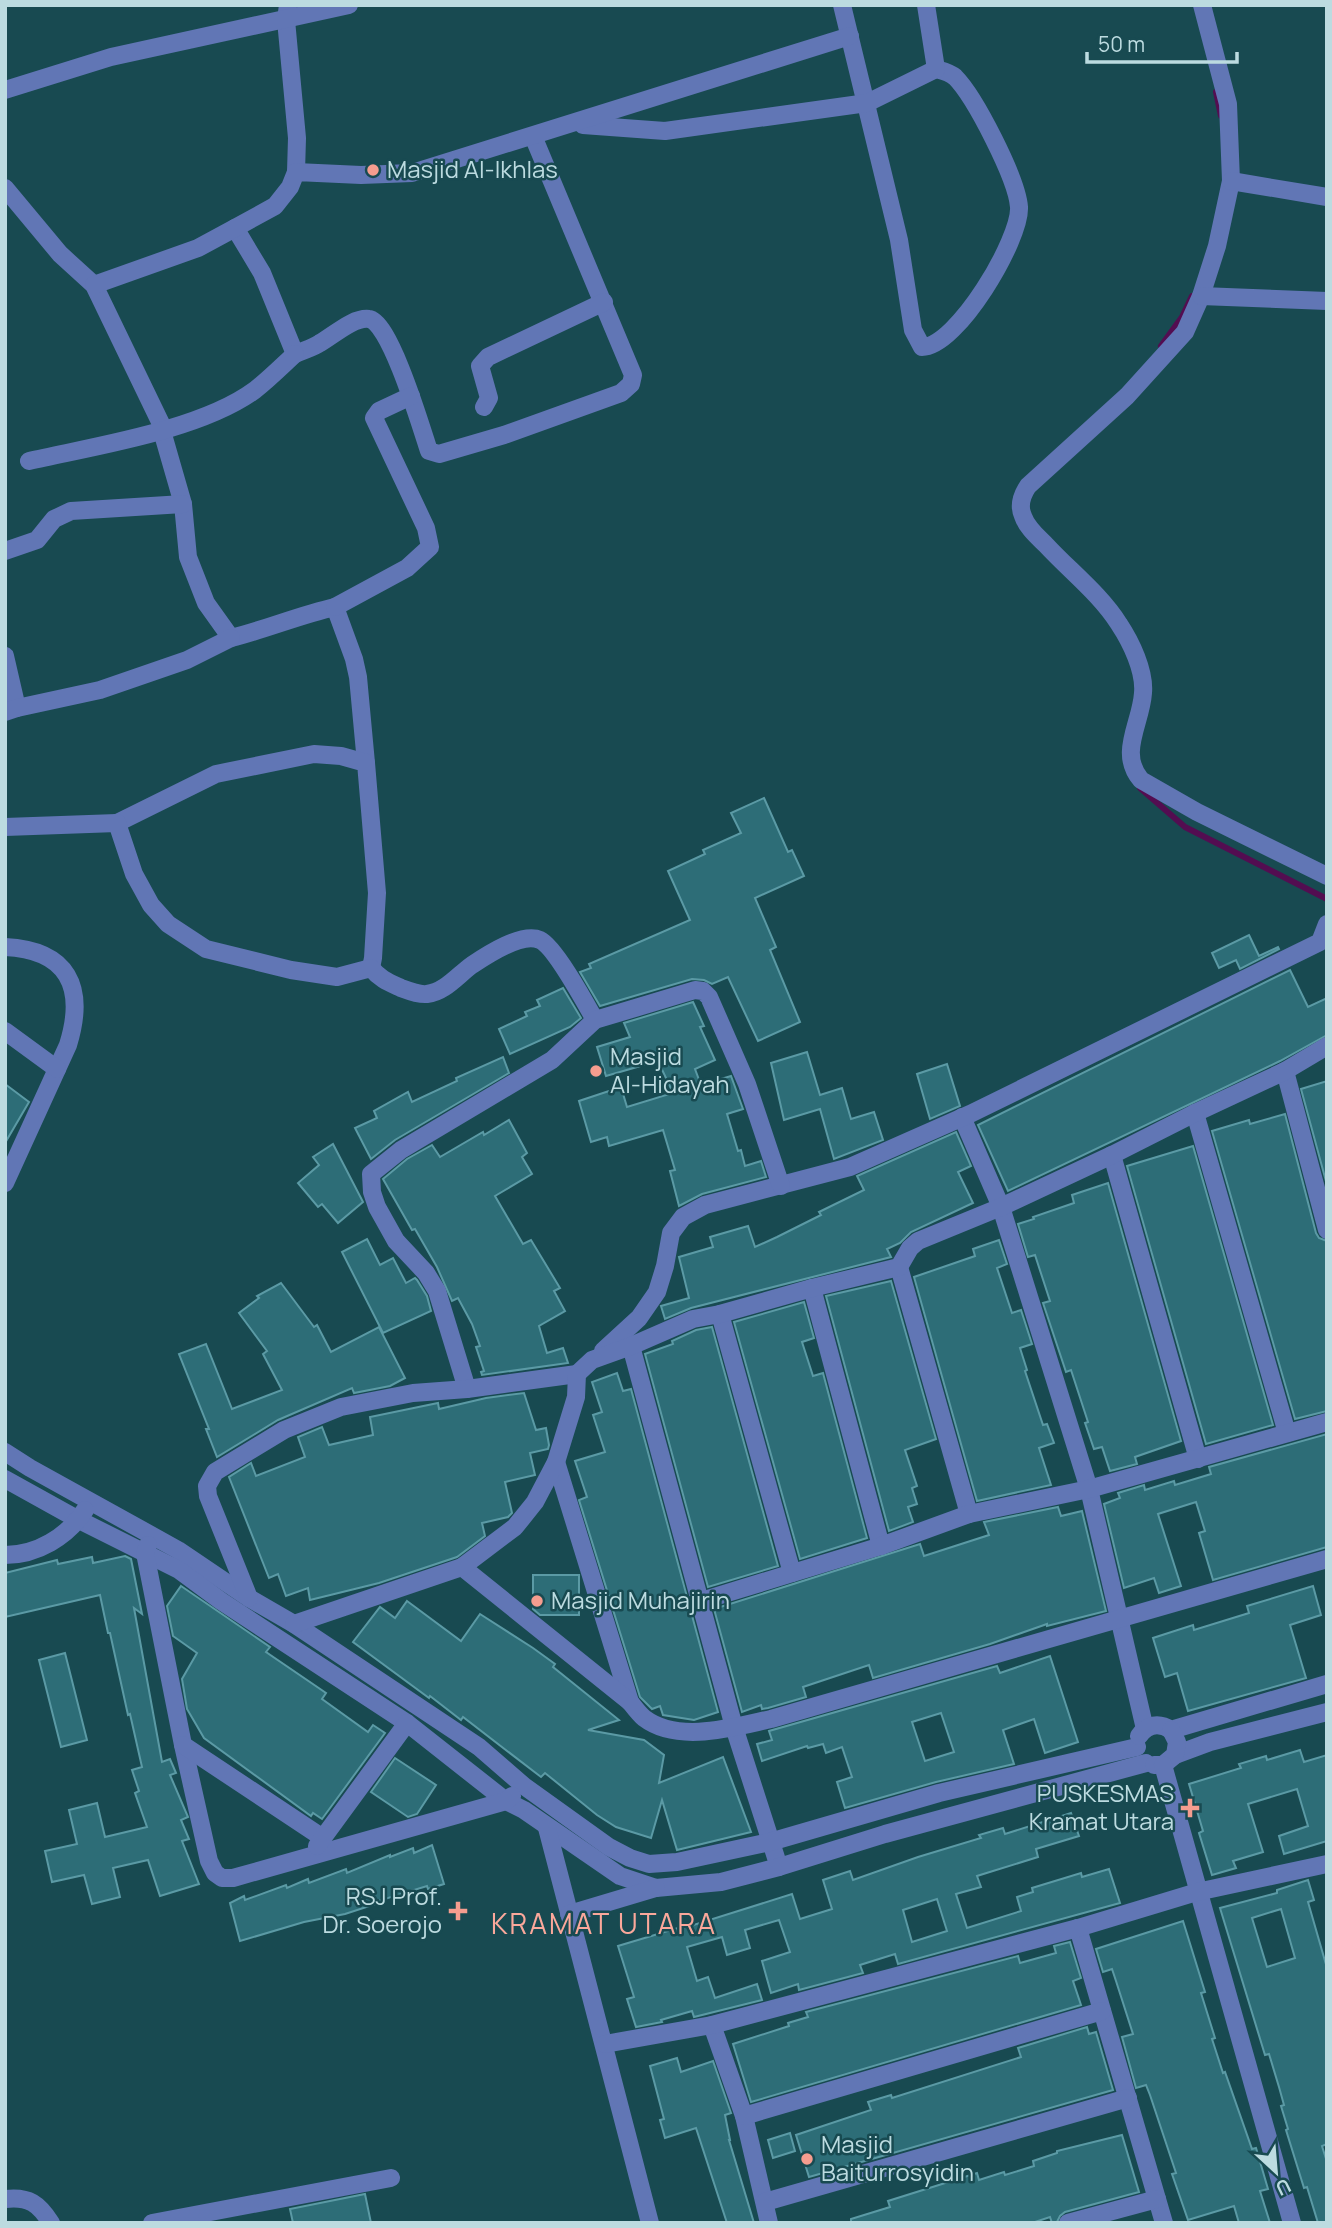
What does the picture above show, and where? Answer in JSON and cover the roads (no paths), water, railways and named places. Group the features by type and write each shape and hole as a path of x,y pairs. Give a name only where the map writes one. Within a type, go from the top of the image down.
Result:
{"street":[{"path":"5,90 111,57 287,13 349,5"},
{"path":"572,124 665,131 867,103 936,69 948,72 978,112 999,149 1019,206 1016,230 972,306 945,337 927,347 922,347 917,341 913,330 899,240 867,103 842,5"},
{"path":"926,5 936,69"},
{"path":"1202,5 1228,104 1231,181 1217,246 1201,296 1185,332 1127,396 1028,486 1022,495 1022,514 1034,533 1117,620 1136,650 1144,692 1130,747 1131,763 1135,772 1142,780 1196,812 1327,876"},
{"path":"94,285 198,248 275,206 290,187 296,172 297,138 287,13"},
{"path":"296,172 361,176 412,173 850,36"},
{"path":"29,461 164,430 220,410 255,390 295,354 317,345 355,322 368,319 375,321 394,352 429,450 439,454 503,435 621,393 631,384 633,375 533,136"},
{"path":"1231,181 1327,197"},
{"path":"5,188 60,254 94,285 164,430 183,504 188,556 205,603 231,638"},
{"path":"235,228 262,273 295,354"},
{"path":"1201,296 1327,301"},
{"path":"484,407 489,398 480,366 488,357 604,302"},
{"path":"5,656 11,710 100,690 187,660 231,638 263,630 299,615 335,607 407,568 430,547 426,528 374,418 379,411 411,396"},
{"path":"5,551 37,540 54,519 71,511 183,504"},
{"path":"335,607 358,677 377,893 373,958 376,974"},
{"path":"5,827 117,823 216,774 314,754 341,756 366,762"},
{"path":"117,823 134,874 151,905 168,925 206,949 291,970 337,977 376,974 411,992 425,995 440,991 472,965 509,944 525,939 540,940 572,981 595,1020"},
{"path":"249,1598 208,1496 207,1486 215,1472 284,1430 341,1407 413,1393 467,1389 577,1374 639,1318 657,1292 671,1233 683,1217 705,1205 850,1167 962,1118 1324,936"},
{"path":"5,947 23,948 55,960 67,973 74,991 74,1028 5,1184"},
{"path":"467,1389 437,1291 426,1273 396,1241 377,1207 372,1192 371,1174 401,1150 552,1059 595,1020 695,989 703,991 709,997 747,1084 781,1186"},
{"path":"5,1031 57,1069"},
{"path":"969,1514 899,1267 910,1248 919,1241 1001,1208 1112,1155 1195,1112 1285,1071 1327,1046"},
{"path":"1285,1071 1327,1230"},
{"path":"1195,1112 1287,1433"},
{"path":"962,1118 1001,1208 1088,1489 1145,1729"},
{"path":"1112,1155 1198,1459"},
{"path":"592,1360 693,1319 899,1267"},
{"path":"812,1288 881,1546"},
{"path":"720,1314 792,1573"},
{"path":"631,1346 734,1727 779,1867"},
{"path":"294,1624 462,1567 515,1527 535,1502 556,1462 576,1397 577,1374"},
{"path":"701,1601 881,1546 969,1514 1088,1489 1327,1422"},
{"path":"5,1451 30,1468 151,1535 294,1624 480,1747 524,1786 609,1847 649,1864 677,1862 770,1842 939,1793 1137,1746"},
{"path":"556,1462 630,1702"},
{"path":"5,1479 178,1570 220,1601 407,1723 506,1801 524,1810 620,1876 656,1888"},
{"path":"5,1555 28,1553 45,1547 79,1520 91,1502"},
{"path":"151,1535 145,1553 183,1745 209,1861 215,1873 222,1878 233,1878 506,1801 524,1786"},
{"path":"462,1567 630,1702 644,1717 656,1725 684,1732 734,1727 771,1718 1327,1559"},
{"path":"1161,1761 1139,1756 1139,1737 1145,1729 1158,1725 1171,1730 1327,1684"},
{"path":"569,1914 656,1888 721,1882 779,1867 885,1834 1161,1761 1210,1742 1327,1712"},
{"path":"308,1857 407,1723"},
{"path":"1161,1761 1177,1742 1171,1730"},
{"path":"183,1745 323,1838"},
{"path":"1161,1761 1292,2223"},
{"path":"547,1828 650,2223"},
{"path":"605,2044 712,2025 1078,1928 1197,1892 1326,1868"},
{"path":"1078,1928 1164,2223"},
{"path":"744,2116 1102,2011"},
{"path":"712,2025 744,2116 769,2223"},
{"path":"765,2202 1128,2098"},
{"path":"152,2223 391,2178"},
{"path":"5,2199 19,2197 40,2206 51,2223"},
{"path":"1068,2223 1157,2199"}],"waterway":[{"path":"1216,92 1221,116"},
{"path":"1161,346 1182,317 1192,296"},
{"path":"1140,788 1185,827 1327,899"}],"place":[{"name":"Masjid Al-Ikhlas","path":"373,170"},
{"name":"Masjid Al-Hidayah","path":"596,1071"},
{"name":"Masjid Muhajirin","path":"537,1601"},
{"name":"PUSKESMAS Kramat Utara","path":"1190,1808"},
{"name":"RSJ Prof. Dr. Soerojo","path":"458,1911"},
{"name":"Masjid Baiturrosyidin","path":"807,2159"}],"district":[{"name":"KRAMAT UTARA","path":"604,1924"}]}
